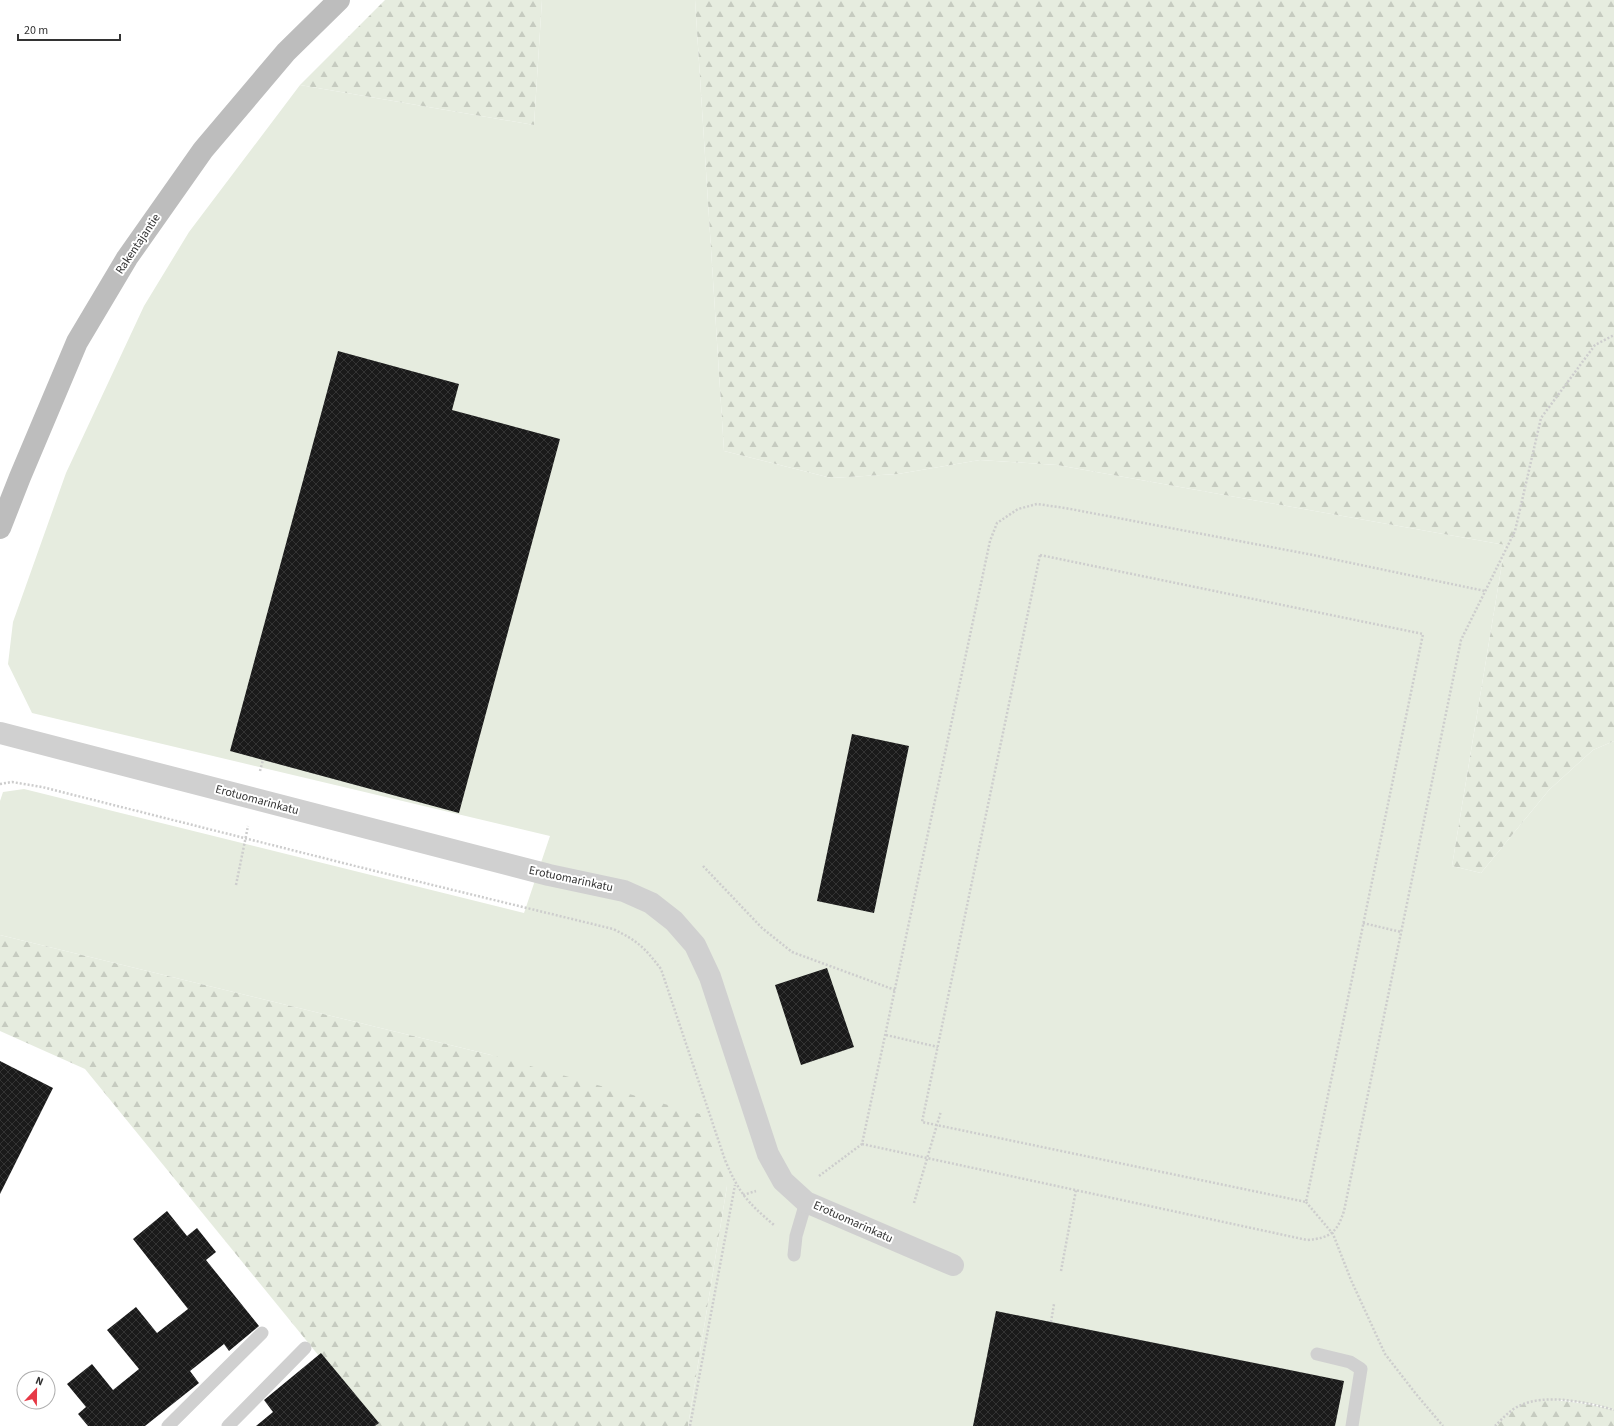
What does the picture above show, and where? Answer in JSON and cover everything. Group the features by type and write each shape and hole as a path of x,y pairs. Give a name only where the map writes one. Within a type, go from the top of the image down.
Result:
{"street":[{"name":"Rakentajantie","path":"0,528 77,342 128,258 203,150 286,52 339,0"},
{"name":"Erotuomarinkatu","path":"0,734 549,876 624,891 651,903 674,921 695,945 710,977 768,1154 783,1181 806,1202 953,1265"}],"lane":[{"path":"794,1255 796,1236 806,1202"},
{"path":"168,1426 262,1333"},
{"path":"228,1426 305,1348"},
{"path":"1317,1354 1350,1362 1361,1369 1352,1426"}],"path":[{"path":"1485,592 1313,555 1037,504 1018,509 997,523 990,541 862,1144 1307,1240 1321,1239 1333,1234 1340,1222 1344,1210 1461,640 1485,592 1515,531 1541,418 1595,345 1614,335"},
{"path":"1306,1202 1423,634 1040,555 922,1122 1306,1202 1333,1234 1351,1280 1386,1354 1416,1394 1443,1426"},
{"path":"0,784 12,782 42,787 613,929 632,938 647,950 661,969 725,1160 736,1184 751,1206 775,1226 796,1236"},
{"path":"704,866 762,928 792,952 895,990"},
{"path":"1363,923 1401,932"},
{"path":"886,1035 938,1047"},
{"path":"914,1203 941,1111"},
{"path":"690,1426 736,1184"},
{"path":"1060,1271 1076,1190"},
{"path":"1050,1322 1054,1304"},
{"path":"1495,1426 1518,1406 1536,1400 1562,1400 1594,1404 1614,1410"}],"green space":[{"path":"385,0 542,0 534,125 300,85"},
{"path":"542,0 695,0 724,451 831,478 898,474 980,460 1057,465 1505,545 1452,866 1481,873 1549,790 1593,750 1614,741 1614,1410 1594,1404 1562,1400 1518,1406 1495,1426 688,1426 727,1186 491,1055 0,935 0,801 3,792 24,789 524,913 550,836 32,713 8,664 13,622 66,473 144,306 189,232 300,85 534,125"},
{"path":"695,0 1614,0 1614,741 1593,750 1549,790 1481,873 1452,866 1505,545 1057,465 980,460 898,474 831,478 724,451"},
{"path":"0,935 491,1055 700,1114 727,1186 688,1426 376,1426 85,1069 0,1031"},
{"path":"1536,1400 1575,1402 1614,1410 1614,1426 1495,1426 1518,1406"}],"building":[{"path":"338,351 459,384 452,410 560,439 459,813 230,751"},
{"path":"852,734 909,746 874,913 817,901"},
{"path":"827,968 854,1047 801,1065 775,985"},
{"path":"0,1061 53,1088 0,1194"},
{"path":"167,1211 187,1236 197,1228 216,1252 206,1260 259,1326 229,1351 224,1344 190,1371 199,1383 145,1426 88,1426 78,1414 86,1407 67,1384 92,1364 113,1390 139,1369 107,1330 136,1307 157,1333 188,1309 133,1239"},
{"path":"996,1311 1344,1381 1335,1426 973,1426"},
{"path":"321,1353 379,1423 375,1426 256,1426 273,1412 264,1400"}]}
